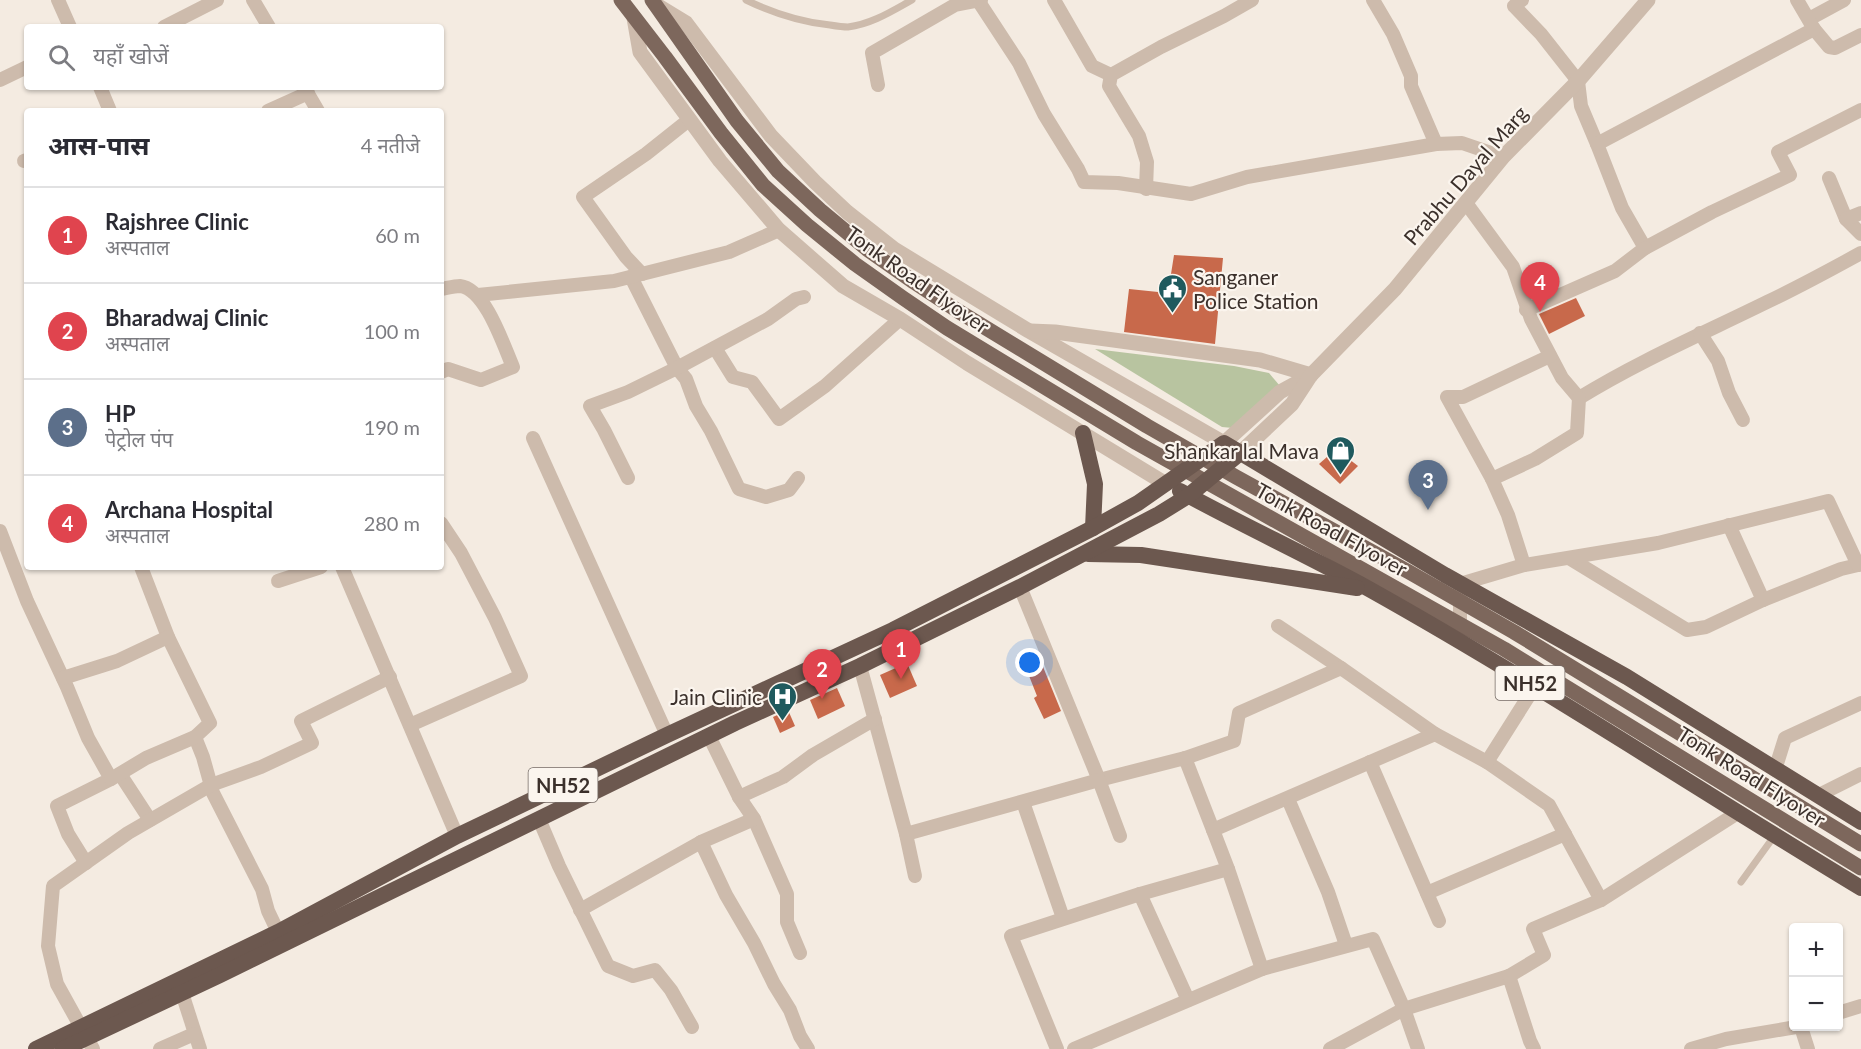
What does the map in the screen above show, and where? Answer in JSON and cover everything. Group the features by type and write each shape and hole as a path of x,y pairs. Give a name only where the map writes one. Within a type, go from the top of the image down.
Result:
{"highway":[{"path":"1083,433 1095,484 1093,528"},
{"name":"NH52","path":"36,1049 87,1038 457,836 893,630 1093,528 1138,504 1224,443 1460,584 1627,677 1861,822"},
{"name":"NH52","path":"63,1049 1020,587 1159,514 1188,496 1240,453"},
{"name":"NH52","path":"1166,484 1311,558 1460,642 1861,888"},
{"path":"1085,554 1141,555 1370,590"}],"main road":[{"name":"Tonk Road Flyover","path":"621,0 721,133 763,184 807,225 855,264 903,298 947,328 1137,443 1504,649 1861,868"},
{"name":"Tonk Road Flyover","path":"654,2 706,79 778,171 867,249 932,294 1147,426 1514,632 1861,844"}],"street":[{"path":"58,0 69,24"},
{"path":"170,24 217,0"},
{"path":"253,0 267,24"},
{"path":"1054,0 1092,66 1112,75"},
{"path":"1146,189 1147,162 1139,136 1108,86 1112,75 1252,0"},
{"path":"1373,0 1393,34 1412,76 1411,86 1436,144"},
{"path":"1522,0 1514,6 1541,34 1578,81 1581,106 1622,208 1645,248"},
{"name":"Prabhu Dayal Marg","path":"1311,375 1395,289 1503,157 1578,81 1648,0"},
{"path":"1797,0 1811,24 1829,47 1835,48 1861,35"},
{"path":"1598,144 1811,24 1844,0"},
{"path":"878,85 872,53 955,5 980,1 1019,63 1044,114 1084,182 1118,183 1191,194 1247,177 1436,144 1462,143 1503,157"},
{"path":"654,2 686,23 771,136 815,182 847,212 894,249 1029,332 1224,443 1280,392 1311,375"},
{"path":"634,18 640,52 720,160 779,230 843,286 1166,484"},
{"path":"0,80 24,68"},
{"path":"101,90 110,108"},
{"path":"273,108 306,90 316,108"},
{"path":"1526,310 1615,271 1645,248 1712,212 1790,175 1778,152 1861,110"},
{"path":"685,123 646,154 583,197 637,276 677,368 686,379 696,406 711,431 739,489 766,497 789,490 798,478"},
{"path":"1829,178 1846,219 1861,234"},
{"path":"1466,202 1513,267 1526,310 1562,378 1579,398 1577,433 1535,459 1492,479"},
{"path":"1846,219 1861,213"},
{"path":"478,295 614,281 729,252 779,230"},
{"path":"1579,398 1615,376 1768,302 1861,253"},
{"path":"444,289 461,286 478,295 494,322 513,367 481,380 448,369 444,371"},
{"path":"627,477 590,406 628,392 677,368 768,319 796,299 804,297"},
{"path":"716,348 733,377 752,382 779,419 825,386 900,319"},
{"path":"1029,332 1054,332 1260,360 1311,375"},
{"path":"1700,333 1718,361 1729,393 1743,420"},
{"path":"1524,565 1508,515 1492,479 1447,397 1463,397 1550,356"},
{"path":"1240,453 1292,404 1311,375"},
{"path":"533,438 667,735"},
{"path":"1460,642 1460,584 1524,565 1658,543 1828,501 1859,565 1841,568 1763,600 1706,627 1687,630 1569,558"},
{"path":"1729,525 1763,600"},
{"path":"410,725 521,676 495,618 461,553 444,528"},
{"path":"0,531 6,563 27,601 63,678 87,738 150,820"},
{"path":"86,863 68,834 57,806 146,758 195,737 210,723 168,637 142,570"},
{"path":"278,581 312,570"},
{"path":"343,570 457,836"},
{"path":"1020,587 1099,780 1119,836"},
{"path":"1278,626 1435,734 1487,762 1549,805 1601,900"},
{"path":"63,678 117,661 168,637"},
{"path":"860,666 906,834 915,876"},
{"path":"906,834 1185,758 1234,741 1239,713 1341,668"},
{"path":"87,1038 57,984 48,946 52,886 128,833 211,785 261,767 312,743 301,721 390,677"},
{"path":"1487,762 1530,694 1540,690"},
{"path":"1775,770 1785,738 1861,703"},
{"path":"739,797 783,777 813,755 875,719"},
{"path":"1213,830 1435,734"},
{"path":"709,736 739,797 754,819 786,894 787,922 800,953"},
{"path":"195,737 211,785 262,889 268,911 278,932"},
{"path":"1185,758 1228,869 1262,969"},
{"path":"1370,762 1439,921"},
{"path":"1819,795 1861,774"},
{"path":"1288,799 1328,892 1346,945"},
{"path":"1023,802 1063,918"},
{"path":"1330,1049 1404,1009 1509,976 1544,955 1533,929 1601,900 1739,812"},
{"path":"539,819 608,966 633,976 655,970 671,990 693,1027"},
{"path":"580,910 701,842 754,819"},
{"path":"1427,893 1565,834"},
{"path":"701,842 726,895 790,1010 800,1036 808,1049"},
{"path":"1057,1049 1011,936 1140,894 1228,869"},
{"path":"1140,894 1188,1000"},
{"path":"1074,1049 1262,969 1373,939 1404,1009 1418,1049"},
{"path":"1509,976 1534,1049"},
{"path":"182,993 200,1049"},
{"path":"1843,1012 1861,1006"},
{"path":"1691,1049 1728,1044 1789,1030"},
{"path":"1803,1031 1808,1049"},
{"path":"160,1049 194,1034"}],"lane":[{"path":"746,0 771,12 795,19 848,27 883,17 912,0"},
{"path":"1741,882 1775,835"}],"green space":[{"path":"1095,349 1234,366 1269,373 1280,386 1233,428 1222,427"}],"building":[{"name":"Sanganer Police Station","path":"1174,255 1223,258 1215,344 1124,332 1129,289 1168,293"},
{"path":"1576,298 1585,316 1549,334 1539,314"},
{"name":"Shankar lal Mava","path":"1336,449 1358,466 1340,484 1319,464"},
{"path":"1037,652 1061,711 1044,719 1034,698 1037,696 1022,658"},
{"path":"907,663 917,686 890,698 880,675"},
{"path":"837,688 845,706 818,719 810,700"},
{"path":"788,710 795,726 780,733 773,717"}],"place":[{"name":"Archana Hospital","path":"1540,312"},
{"name":"Sanganer Police Station","path":"1172,314"},
{"name":"Shankar lal Mava","path":"1340,476"},
{"name":"HP","path":"1428,510"},
{"name":"Rajshree Clinic","path":"901,679"},
{"name":"Bharadwaj Clinic","path":"822,699"},
{"name":"Jain Clinic","path":"783,722"}]}
